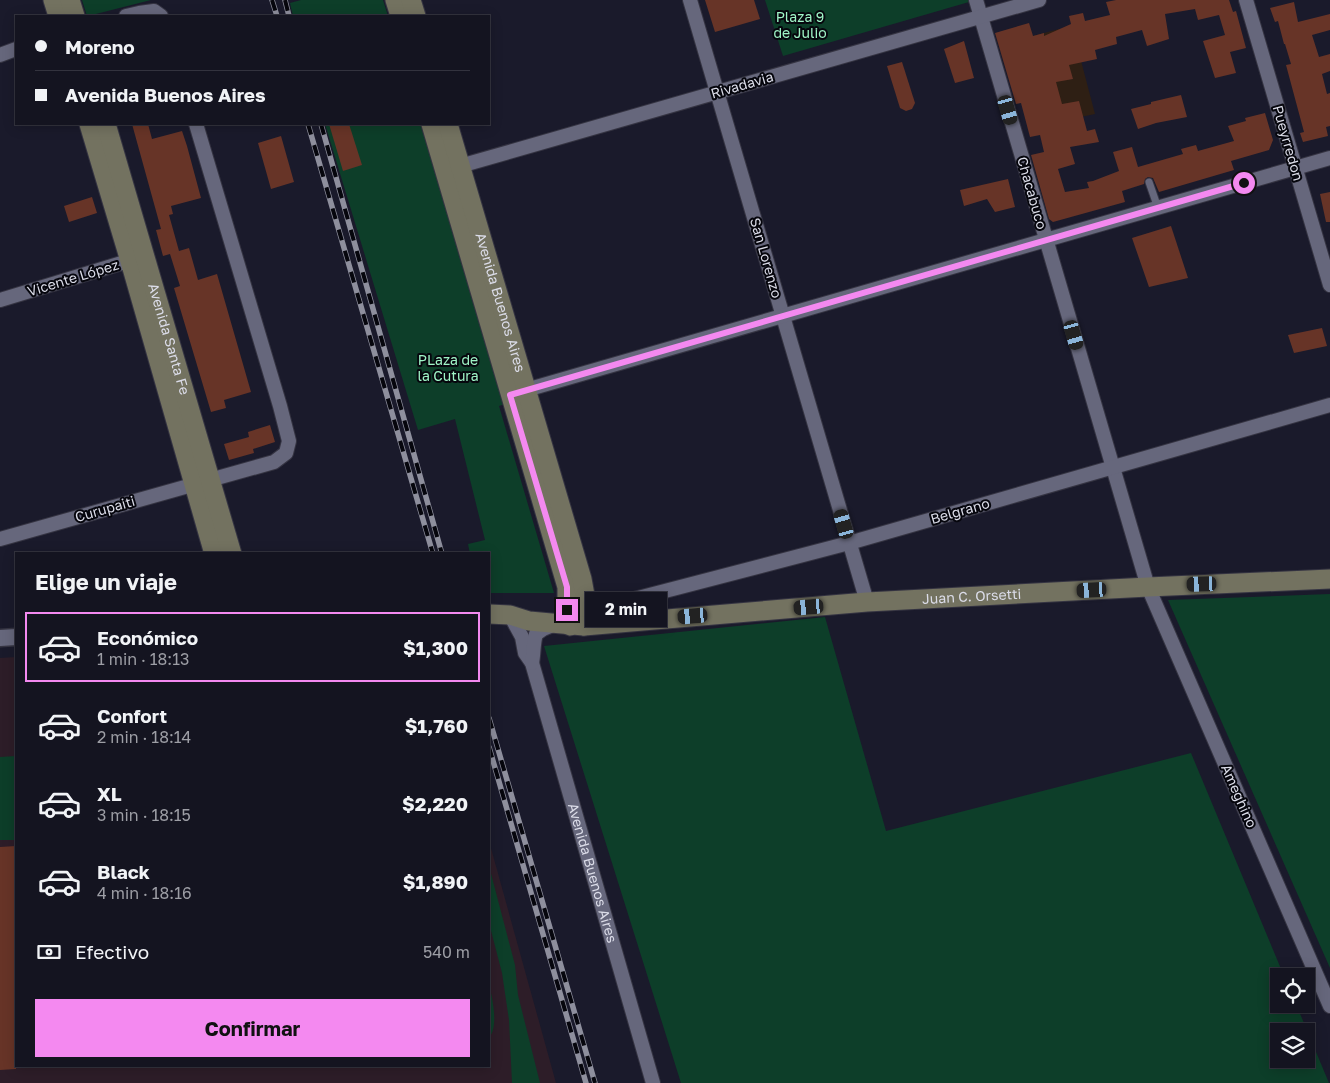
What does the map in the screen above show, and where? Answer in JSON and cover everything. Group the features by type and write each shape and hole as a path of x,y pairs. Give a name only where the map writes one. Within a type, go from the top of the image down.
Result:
{"main road":[{"path":"53,0 58,15"},
{"path":"70,0 74,15"},
{"path":"395,0 400,15"},
{"path":"411,0 416,15"},
{"name":"Avenida Santa Fe","path":"89,125 138,258"},
{"name":"Avenida Santa Fe","path":"106,125 138,258 202,482 214,552"},
{"name":"Avenida Buenos Aires","path":"431,125 452,168 518,392 582,579 573,619"},
{"name":"Avenida Buenos Aires","path":"448,125 452,168"},
{"name":"Avenida Santa Fe","path":"202,482 231,552"},
{"name":"Juan C. Orsetti","path":"490,614 510,614 529,621 600,618 614,623 866,602 1330,579"}],"street":[{"name":"San Lorenzo","path":"690,0 866,602"},
{"name":"Chacabuco","path":"976,0 1148,587"},
{"name":"Rivadavia","path":"452,168 1039,0"},
{"name":"Pueyrredon","path":"1246,0 1330,285"},
{"path":"130,15 154,12 159,15"},
{"path":"0,54 15,50"},
{"name":"Curupaiti","path":"0,539 274,462 286,453 289,441 196,125"},
{"path":"518,392 1330,158"},
{"name":"Vicente López","path":"0,300 138,258"},
{"name":"Belgrano","path":"573,619 849,543 1330,405"},
{"name":"Ameghino","path":"1148,587 1330,1006"},
{"name":"Avenida Buenos Aires","path":"510,614 522,637 525,653 532,663 652,1083"},
{"name":"Avenida Buenos Aires","path":"532,663 536,634 543,629 573,619"},
{"path":"0,638 15,637"}],"lane":[{"path":"1149,182 1158,208"}],"shaded area":[{"path":"1059,29 1079,53 1095,114 1057,122 1033,36"},
{"path":"15,657 15,1067 490,1067 490,845 556,1083 0,1083 0,658"}],"green space":[{"path":"82,0 151,0 91,15 87,15"},
{"path":"301,0 383,0 388,15 293,15 290,3"},
{"name":"Plaza 9 de Julio","path":"765,0 969,0 969,2 783,56"},
{"name":"PLaza de la Cutura","path":"325,125 422,125 508,403 499,406 554,593 490,593 490,552 470,552 468,544 485,540 455,419 418,430"},
{"path":"1330,594 1330,968 1168,600"},
{"path":"825,617 886,831 1191,753 1281,968 1270,968 1270,1013 1300,1013 1304,1023 1270,1023 1270,1068 1315,1068 1315,1049 1329,1083 681,1083 544,646"},
{"path":"15,756 15,840 0,840 0,757"},
{"path":"490,870 515,965 518,995 540,1083 512,1083 509,1020 502,973 490,927"},
{"path":"490,988 494,1017 490,1035"}],"building":[{"path":"705,0 754,0 760,19 715,32"},
{"path":"1116,0 1229,0 1233,12 1236,11 1246,48 1230,52 1236,73 1215,78 1203,41 1225,35 1219,15 1198,20 1195,9 1165,14 1169,39 1147,46 1142,30 1116,37 1117,44 1095,50 1097,59 1069,65 1073,79 1056,82 1062,104 1079,101 1087,131 1095,129 1099,142 1070,147 1075,164 1058,169 1065,192 1089,188 1087,182 1119,171 1113,152 1132,147 1138,167 1183,154 1181,149 1196,145 1198,151 1234,141 1228,126 1246,121 1245,118 1265,113 1273,140 1269,150 1231,161 1234,170 1159,192 1153,178 1148,177 1145,179 1144,184 1122,191 1125,202 1053,222 1049,219 1031,155 1044,152 1040,135 1030,137 1021,103 1016,104 995,33 1029,23 1033,36 1044,33 1044,36 1071,24 1069,16 1083,13 1085,21 1110,15 1106,2"},
{"path":"1294,2 1298,22 1330,14 1330,30 1312,35 1319,57 1330,54 1330,71 1322,74 1327,94 1330,93 1330,126 1326,127 1328,136 1303,142 1300,133 1304,132 1286,65 1291,64 1278,21 1275,22 1270,8"},
{"path":"964,41 974,78 955,83 944,49"},
{"path":"902,62 915,103 912,109 906,111 900,108 887,66"},
{"path":"1181,95 1187,117 1156,123 1138,129 1131,109"},
{"path":"132,125 148,125 152,139 182,131 187,146 201,198 171,206 173,214 169,215 179,251 189,248 198,280 217,274 251,392 224,400 226,408 211,412 174,288 180,286 170,254 163,256 156,230 161,229"},
{"path":"329,125 349,125 362,165 343,171"},
{"path":"281,136 294,182 271,189 258,143"},
{"path":"1008,179 1015,207 995,212 987,199 964,206 960,190"},
{"path":"1330,192 1330,222 1326,222 1320,194"},
{"path":"92,197 97,213 69,222 64,206"},
{"path":"1171,226 1188,278 1149,287 1132,238"},
{"path":"1322,328 1327,346 1294,353 1288,335"},
{"path":"270,425 275,442 253,449 254,453 229,460 224,444 249,437 248,432"},
{"path":"15,846 16,1069 0,1070 0,847"}],"railway":[{"path":"272,0 277,15"},
{"path":"285,0 289,15"},
{"path":"308,125 432,552"},
{"path":"321,125 441,552"},
{"path":"490,721 595,1083"},
{"path":"490,750 586,1083"}],"route":[{"path":"567,610 567,587 510,395 1244,183"}]}
